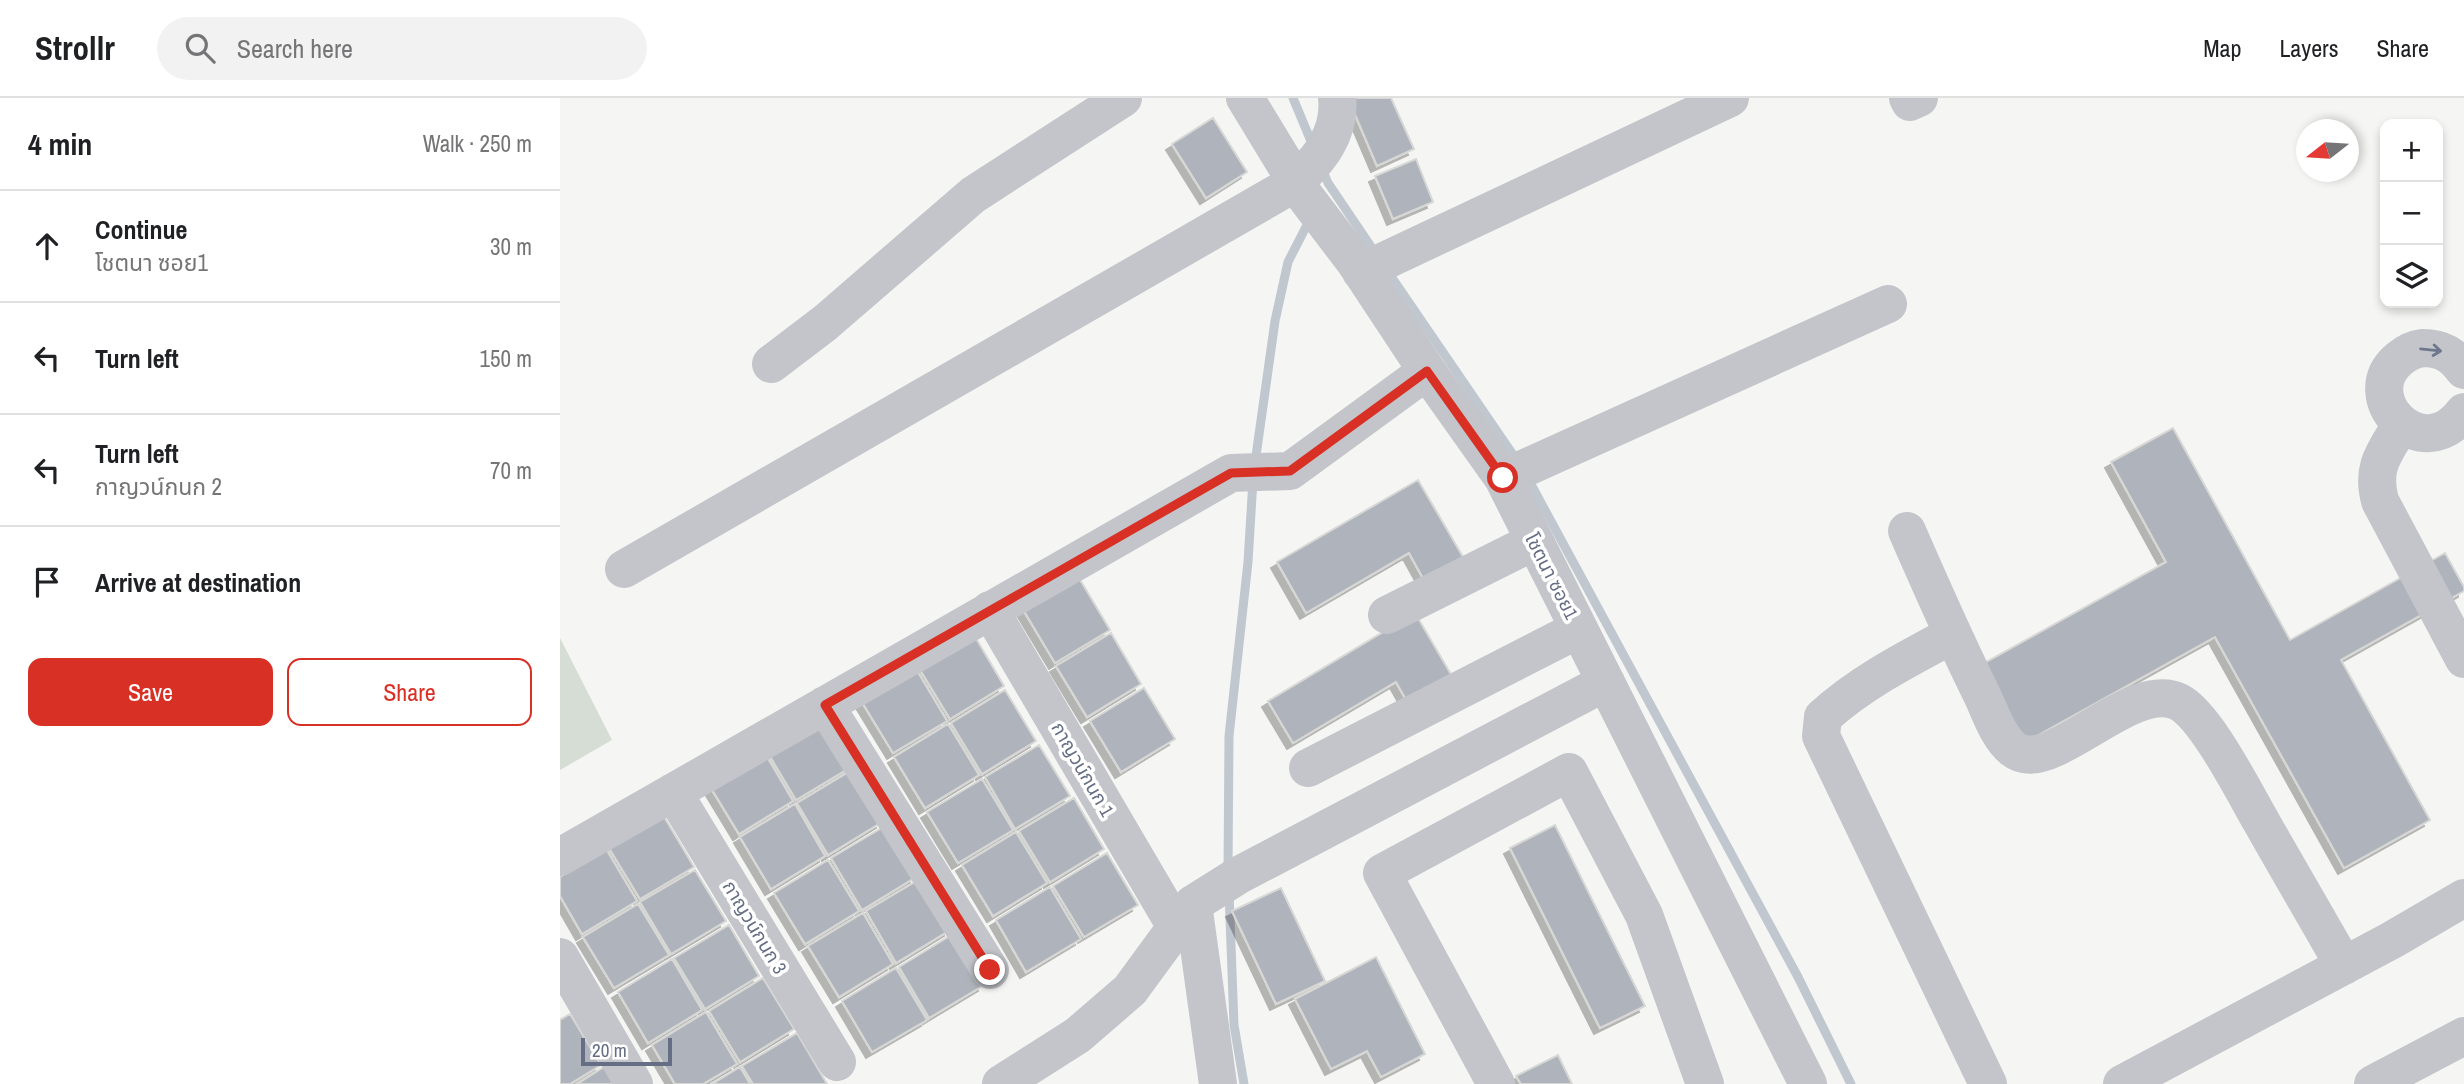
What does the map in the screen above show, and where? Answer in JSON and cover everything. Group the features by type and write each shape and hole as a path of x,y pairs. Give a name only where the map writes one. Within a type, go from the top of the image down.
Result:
{"street":[{"path":"771,364 825,323 973,195 1123,98"},
{"name":"โชตนา ซอย1","path":"1245,98 1295,183 1361,272 1503,478 1808,1084"},
{"path":"625,569 1295,183 1314,163 1331,138 1339,112 1337,98"},
{"path":"1361,272 1730,98"},
{"path":"1908,98 1910,102 1919,98"},
{"path":"1503,478 1888,304"},
{"path":"2461,425 2428,434 2414,432 2392,415 2384,388 2387,375 2395,363 2405,354 2418,349 2431,348 2445,352 2464,370"},
{"path":"560,857 1231,473 1290,471 1427,371"},
{"path":"2402,425 2381,458 2376,484 2380,501 2464,660"},
{"path":"1907,531 1952,635 2001,734 2014,750 2023,754 2039,753 2065,743 2130,706 2151,698 2180,702 2215,741 2344,966"},
{"path":"1387,615 1535,541"},
{"name":"กาญวน์กนก 1","path":"990,610 1184,915"},
{"path":"1308,768 1579,629"},
{"path":"1952,635 1902,662 1839,703 1823,717 1821,736 1988,1084"},
{"path":"1002,1084 1078,1035 1130,990 1184,915 1238,875 1606,682"},
{"path":"825,705 990,970"},
{"path":"1496,1084 1382,873 1569,772 1644,915 1705,1084"},
{"name":"กาญวน์กนก 3","path":"673,792 837,1062"},
{"path":"2122,1084 2344,966 2464,898"},
{"path":"1184,915 1218,1084"},
{"path":"560,957 634,1084"},
{"path":"2373,1084 2464,1036"}],"shaded area":[{"path":"560,638 612,740 560,770"}],"building":[{"path":"1348,98 1391,98 1414,149 1377,166"},
{"path":"1213,118 1247,172 1206,198 1172,144"},
{"path":"1416,159 1433,202 1393,219 1375,176"},
{"path":"2173,428 2290,640 2445,553 2464,587 2464,591 2341,660 2430,820 2344,868 2215,637 2024,743 1981,665 2166,562 2111,462"},
{"path":"1418,480 1463,557 1424,580 1409,553 1306,613 1277,562"},
{"path":"1079,578 1110,630 1055,663 1024,611"},
{"path":"1415,613 1456,683 1412,710 1396,682 1293,743 1268,701"},
{"path":"1111,633 1141,684 1087,717 1056,666"},
{"path":"974,635 1004,686 950,719 919,668"},
{"path":"916,669 947,721 893,753 862,702"},
{"path":"1144,688 1175,739 1121,772 1090,721"},
{"path":"1005,690 1036,741 982,774 951,723"},
{"path":"820,716 851,767 796,800 765,748"},
{"path":"948,724 979,775 925,808 894,757"},
{"path":"1039,745 1070,796 1015,829 985,777"},
{"path":"763,750 793,801 739,834 708,783"},
{"path":"852,770 882,822 828,855 797,803"},
{"path":"982,779 1013,830 958,863 927,812"},
{"path":"1074,798 1104,849 1050,882 1019,831"},
{"path":"795,804 825,856 771,889 740,837"},
{"path":"663,815 694,867 640,899 609,848"},
{"path":"1555,825 1645,1006 1600,1028 1510,848"},
{"path":"885,826 916,877 862,910 831,858"},
{"path":"1016,832 1047,883 993,916 962,865"},
{"path":"606,849 637,901 582,934 560,896 560,877"},
{"path":"1107,853 1138,905 1084,937 1053,886"},
{"path":"828,860 859,911 805,944 774,893"},
{"path":"695,870 726,921 671,954 640,902"},
{"path":"920,879 950,930 896,963 866,911"},
{"path":"1050,887 1081,939 1026,972 996,920"},
{"path":"1281,888 1325,981 1276,1004 1232,911"},
{"path":"638,904 669,955 614,988 583,937"},
{"path":"863,913 893,964 839,997 808,946"},
{"path":"729,925 759,976 705,1009 674,958"},
{"path":"953,934 984,985 929,1018 899,967"},
{"path":"1376,957 1425,1054 1381,1077 1367,1051 1331,1069 1295,999"},
{"path":"672,959 702,1010 648,1043 618,992"},
{"path":"896,968 927,1020 872,1052 842,1001"},
{"path":"763,978 794,1029 740,1062 709,1011"},
{"path":"706,1012 737,1064 703,1084 675,1084 652,1045"},
{"path":"570,1014 601,1065 570,1084 560,1084 560,1020"},
{"path":"797,1033 827,1084 753,1084 742,1066"},
{"path":"1558,1055 1572,1084 1521,1084 1516,1076"},
{"path":"604,1067 614,1084 577,1084"},
{"path":"740,1067 750,1084 712,1084"}],"waterway":[{"path":"1293,98 1313,146"},
{"path":"1322,169 1328,183 1376,254"},
{"path":"1255,463 1275,321 1288,262 1310,219"},
{"path":"1386,269 1518,462"},
{"path":"1527,477 1798,977 1851,1084"},
{"path":"1228,871 1229,736 1248,562 1253,480"},
{"path":"1229,892 1234,1025 1244,1084"}],"route":[{"path":"990,970 825,705 1231,473 1290,471 1427,371 1503,478"}]}
